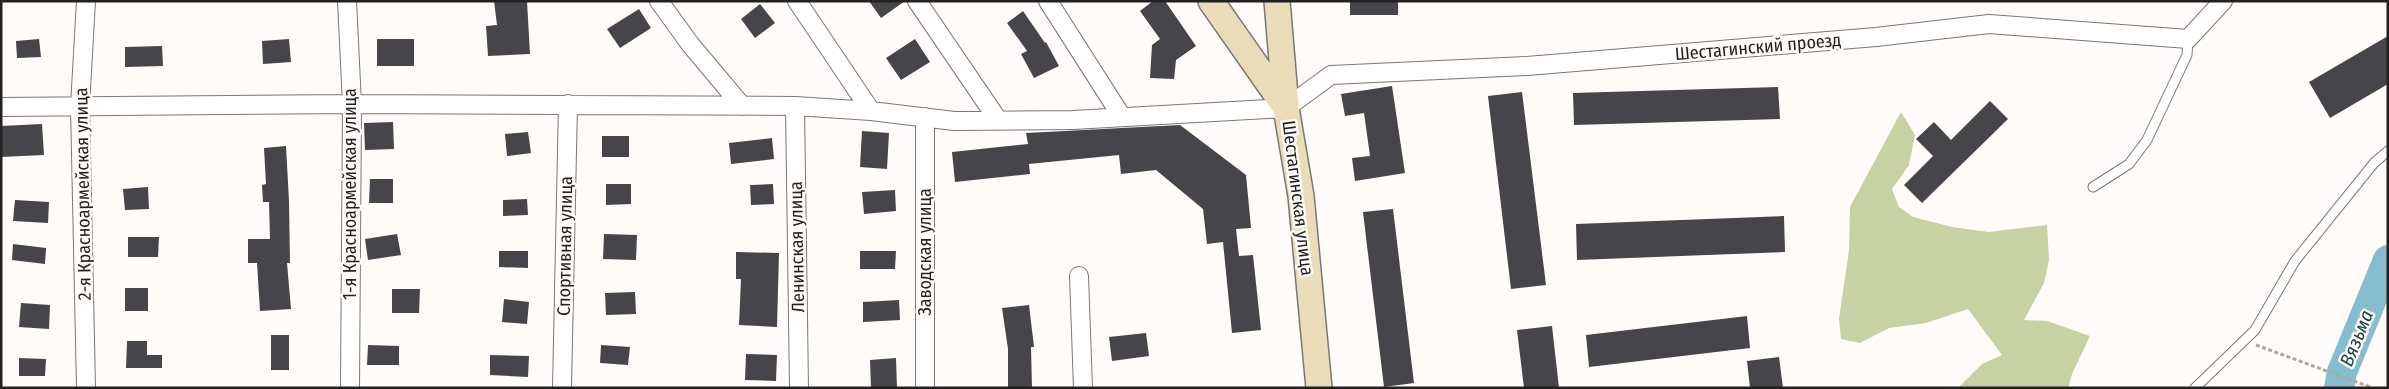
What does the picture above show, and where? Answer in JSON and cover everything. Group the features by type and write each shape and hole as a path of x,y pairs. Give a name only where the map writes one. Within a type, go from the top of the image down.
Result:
{"main road":[{"name":"Шестагинская улица","path":"1211,1 1286,108 1301,196 1319,388"},
{"path":"1277,1 1286,108"}],"street":[{"name":"2-я Красноармейская улица","path":"86,1 80,106 86,388"},
{"name":"1-я Красноармейская улица","path":"347,1 352,104 350,388"},
{"path":"659,1 690,44 742,106"},
{"path":"797,1 871,111"},
{"path":"917,1 998,120"},
{"path":"1048,1 1122,117"},
{"path":"2188,39 2223,1"},
{"name":"Шестагинский проезд","path":"1286,108 1331,75 1537,65 1876,37 1989,24 2188,39"},
{"path":"1,107 352,104 795,106 871,111 954,121 1122,117 1286,108"},
{"name":"Спортивная улица","path":"562,388 568,104"},
{"name":"Ленинская улица","path":"795,106 799,388"},
{"name":"Заводская улица","path":"925,117 925,388"},
{"path":"1079,276 1083,388"}],"lane":[{"path":"2093,187 2129,164 2147,140 2187,55 2188,39"},
{"path":"2195,388 2255,330 2295,261 2374,163 2388,151"}],"path":[{"path":"2244,340 2373,388"}],"green space":[{"path":"1901,112 1915,135 1909,165 1892,189 1899,207 1913,217 1952,227 1989,232 2047,225 2049,260 2044,283 2024,320 2047,321 2090,336 2072,374 2068,388 1958,388 1982,364 2002,355 1968,309 1926,323 1889,328 1860,343 1841,339 1839,319 1849,250 1850,207"}],"building":[{"path":"494,1 527,1 530,54 488,56 486,26 497,25"},
{"path":"869,1 905,1 881,18"},
{"path":"1153,1 1165,1 1196,46 1176,60 1174,79 1150,78 1152,45 1160,39 1140,11"},
{"path":"1350,1 1398,1 1398,15 1350,15"},
{"path":"760,4 775,23 755,38 741,19"},
{"path":"639,9 651,28 620,48 607,29"},
{"path":"1023,11 1046,42 1059,66 1034,78 1021,54 1027,51 1007,23"},
{"path":"2388,36 2388,84 2330,118 2309,82"},
{"path":"39,39 41,57 17,58 16,41"},
{"path":"289,39 291,62 263,64 262,41"},
{"path":"377,39 414,39 414,66 377,66"},
{"path":"915,39 930,62 901,80 886,58"},
{"path":"162,46 163,66 125,67 125,47"},
{"path":"1392,86 1405,173 1355,181 1352,158 1370,156 1364,113 1345,116 1341,94"},
{"path":"1778,87 1780,119 1574,125 1573,93"},
{"path":"1522,92 1546,285 1511,289 1488,96"},
{"path":"1990,101 2008,119 1922,203 1904,185 1933,156 1916,139 1934,122 1951,140"},
{"path":"393,122 394,149 365,150 364,123"},
{"path":"42,124 44,155 1,157 1,126"},
{"path":"1180,125 1246,175 1251,228 1236,229 1239,256 1253,255 1261,330 1232,333 1223,242 1207,244 1203,209 1156,170 1121,174 1119,155 1029,164 1030,174 955,182 952,152 1028,144 1026,133"},
{"path":"862,131 889,133 887,169 860,167"},
{"path":"528,132 531,153 507,156 505,134"},
{"path":"602,136 629,136 629,157 602,157"},
{"path":"772,138 774,159 731,164 729,143"},
{"path":"286,146 290,263 287,263 291,309 260,311 257,263 248,263 248,239 270,239 269,202 263,202 262,185 266,184 264,148"},
{"path":"370,179 393,179 393,203 369,203"},
{"path":"606,184 631,184 631,204 606,205"},
{"path":"773,184 774,204 751,205 750,185"},
{"path":"148,187 149,209 125,210 123,189"},
{"path":"895,190 896,211 864,214 862,192"},
{"path":"527,199 528,215 503,216 503,200"},
{"path":"15,200 49,202 48,223 13,221"},
{"path":"1393,209 1414,383 1384,387 1363,212"},
{"path":"1784,216 1785,252 1577,260 1576,224"},
{"path":"397,234 401,255 368,260 365,239"},
{"path":"604,234 637,235 636,260 603,259"},
{"path":"128,237 159,237 158,257 128,257"},
{"path":"13,244 46,248 45,264 12,260"},
{"path":"499,251 528,251 528,268 499,267"},
{"path":"860,251 896,251 895,269 860,269"},
{"path":"736,252 779,253 777,327 739,325 741,279 736,279"},
{"path":"125,288 148,288 148,311 125,311"},
{"path":"392,289 420,289 419,313 392,313"},
{"path":"635,292 636,314 606,315 605,293"},
{"path":"504,299 529,302 527,324 502,322"},
{"path":"899,300 900,320 863,322 863,302"},
{"path":"21,303 50,305 49,329 19,327"},
{"path":"1029,305 1034,347 1031,347 1032,388 1008,388 1008,349 1002,308"},
{"path":"1747,316 1750,348 1589,367 1586,335"},
{"path":"1552,326 1559,388 1524,388 1517,330"},
{"path":"1146,333 1149,356 1112,361 1109,337"},
{"path":"271,335 289,335 289,370 271,370"},
{"path":"127,341 147,341 147,355 162,355 162,368 126,368"},
{"path":"368,345 399,346 399,365 367,365"},
{"path":"601,345 630,347 628,365 600,363"},
{"path":"746,354 777,355 776,381 745,380"},
{"path":"490,355 529,356 528,377 490,375"},
{"path":"1779,357 1783,388 1750,388 1747,361"},
{"path":"19,358 46,359 45,376 19,376"},
{"path":"896,358 897,388 871,388 870,360"}],"waterway":[{"name":"Вязьма","path":"2339,388 2342,372 2388,260"}]}
